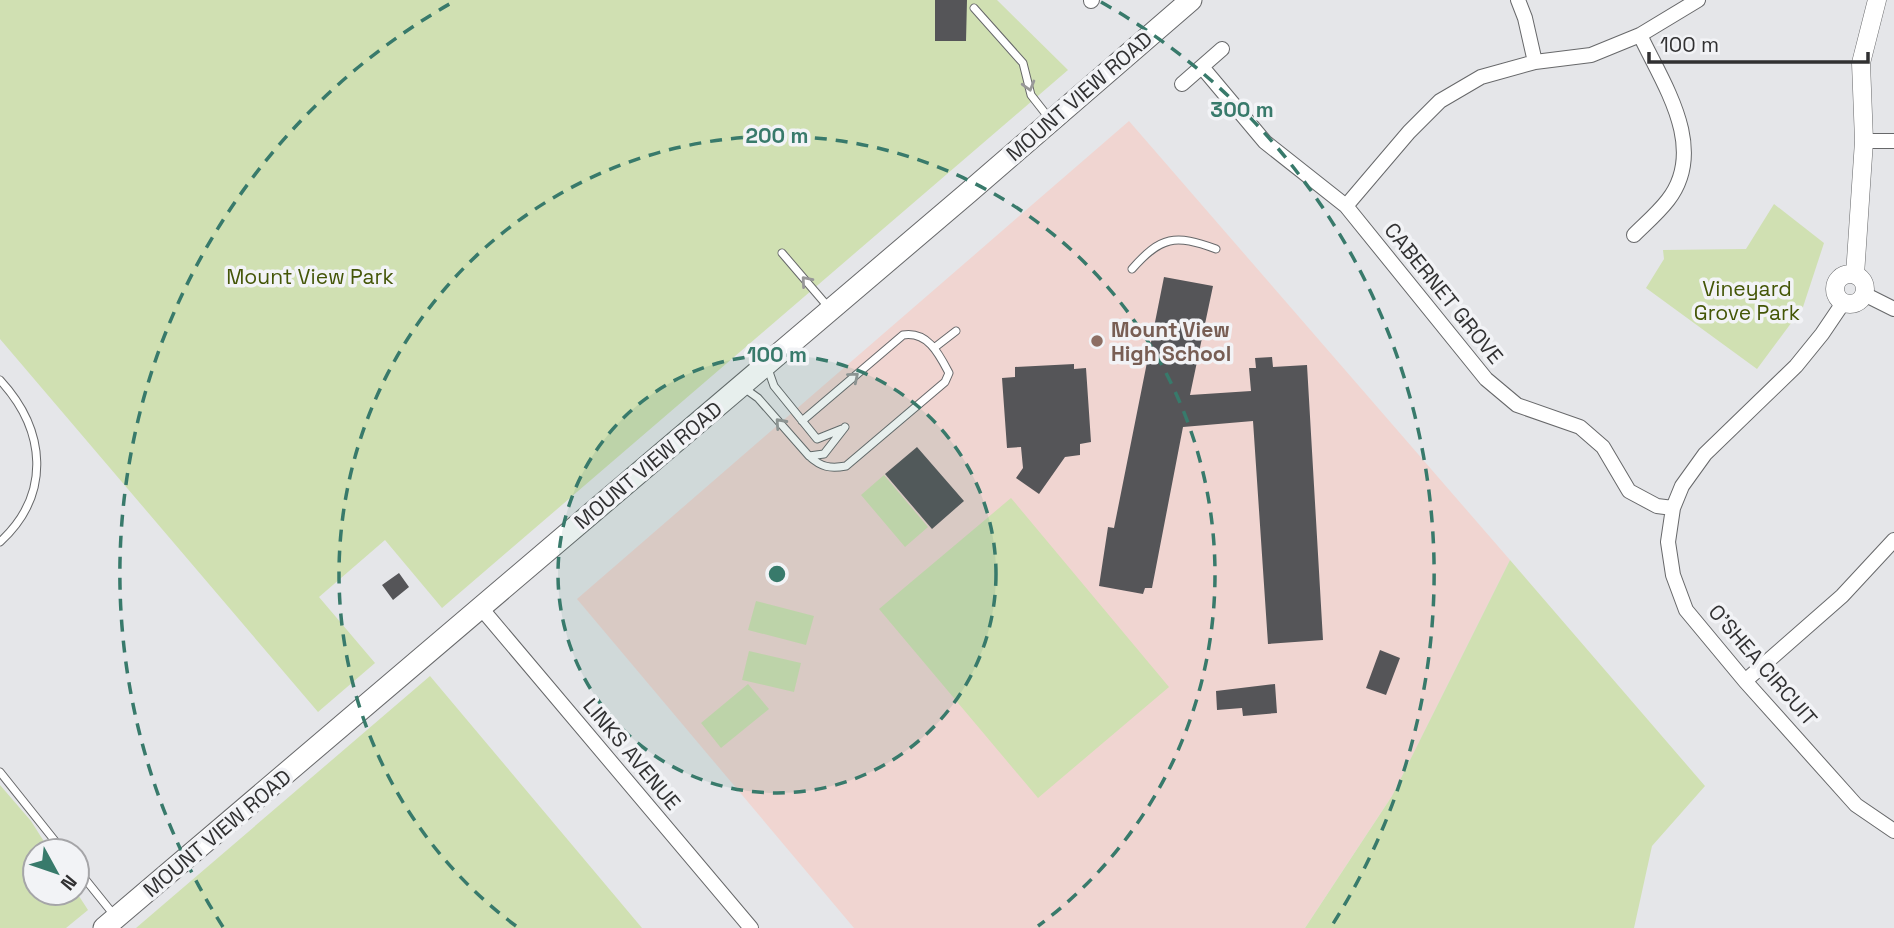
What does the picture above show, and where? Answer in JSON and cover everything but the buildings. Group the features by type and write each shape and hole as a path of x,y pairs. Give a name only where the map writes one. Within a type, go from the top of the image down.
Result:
{"main road":[{"name":"MOUNT VIEW ROAD","path":"110,923 1191,0"}],"street":[{"path":"1518,0 1535,62"},
{"path":"1346,206 1409,132 1440,101 1482,77 1535,62 1591,55 1640,35 1698,0"},
{"path":"1855,275 1864,141 1861,63 1877,0"},
{"path":"1634,235 1669,199 1682,173 1685,145 1679,117 1640,35"},
{"path":"1182,84 1222,50"},
{"name":"CABERNET GROVE","path":"1202,67 1265,142 1346,206 1486,379 1517,405 1580,427 1603,447 1629,491 1657,506 1673,508"},
{"path":"1864,141 1894,141"},
{"path":"1846,274 1855,275 1863,282 1864,294 1856,303 1843,303 1835,294 1836,282 1846,274"},
{"path":"1864,294 1894,309"},
{"name":"O'SHEA CIRCUIT","path":"1843,303 1796,366 1705,454 1682,485 1673,508 1668,542 1672,575 1686,610 1745,681 1856,805 1894,831"},
{"path":"1745,681 1842,596 1894,540"},
{"name":"LINKS AVENUE","path":"481,608 751,928"}],"lane":[{"path":"974,8 1023,63 1031,95 1051,121"},
{"path":"1132,269 1148,251 1161,242 1193,241 1216,249"},
{"path":"782,253 830,309"},
{"path":"934,348 956,331"},
{"path":"741,386 758,398 809,456 831,469 846,466 945,382 949,373 924,337 913,333 903,335 802,421"},
{"path":"766,365 774,386 817,439 845,427 824,454 809,456"},
{"path":"0,380 11,392 31,428 37,451 38,476 29,505 0,542"},
{"path":"0,772 52,837"},
{"path":"91,892 110,923"}],"shaded area":[{"name":"Mount View High School","path":"1129,121 1510,560 1392,796 1305,928 854,928 577,599"}],"green space":[{"name":"Mount View Park","path":"0,0 997,0 1068,70 442,608 385,540 319,597 375,663 318,712 0,339"},
{"name":"Vineyard Grove Park","path":"1774,204 1824,243 1803,307 1757,369 1646,288 1664,259 1663,250 1746,249"},
{"path":"884,475 928,527 905,547 861,495"},
{"path":"1011,498 1169,687 1038,798 879,609"},
{"path":"1510,560 1705,786 1652,846 1634,928 1305,928 1392,796"},
{"path":"756,601 814,616 806,645 748,630"},
{"path":"749,651 801,663 794,692 742,680"},
{"path":"430,676 642,928 136,928"},
{"path":"748,684 769,709 721,748 701,723"},
{"path":"0,785 41,837 21,837 21,907 86,907 88,910 66,928 0,928"}],"place":[{"name":"Mount View High School","path":"1097,341"}]}
